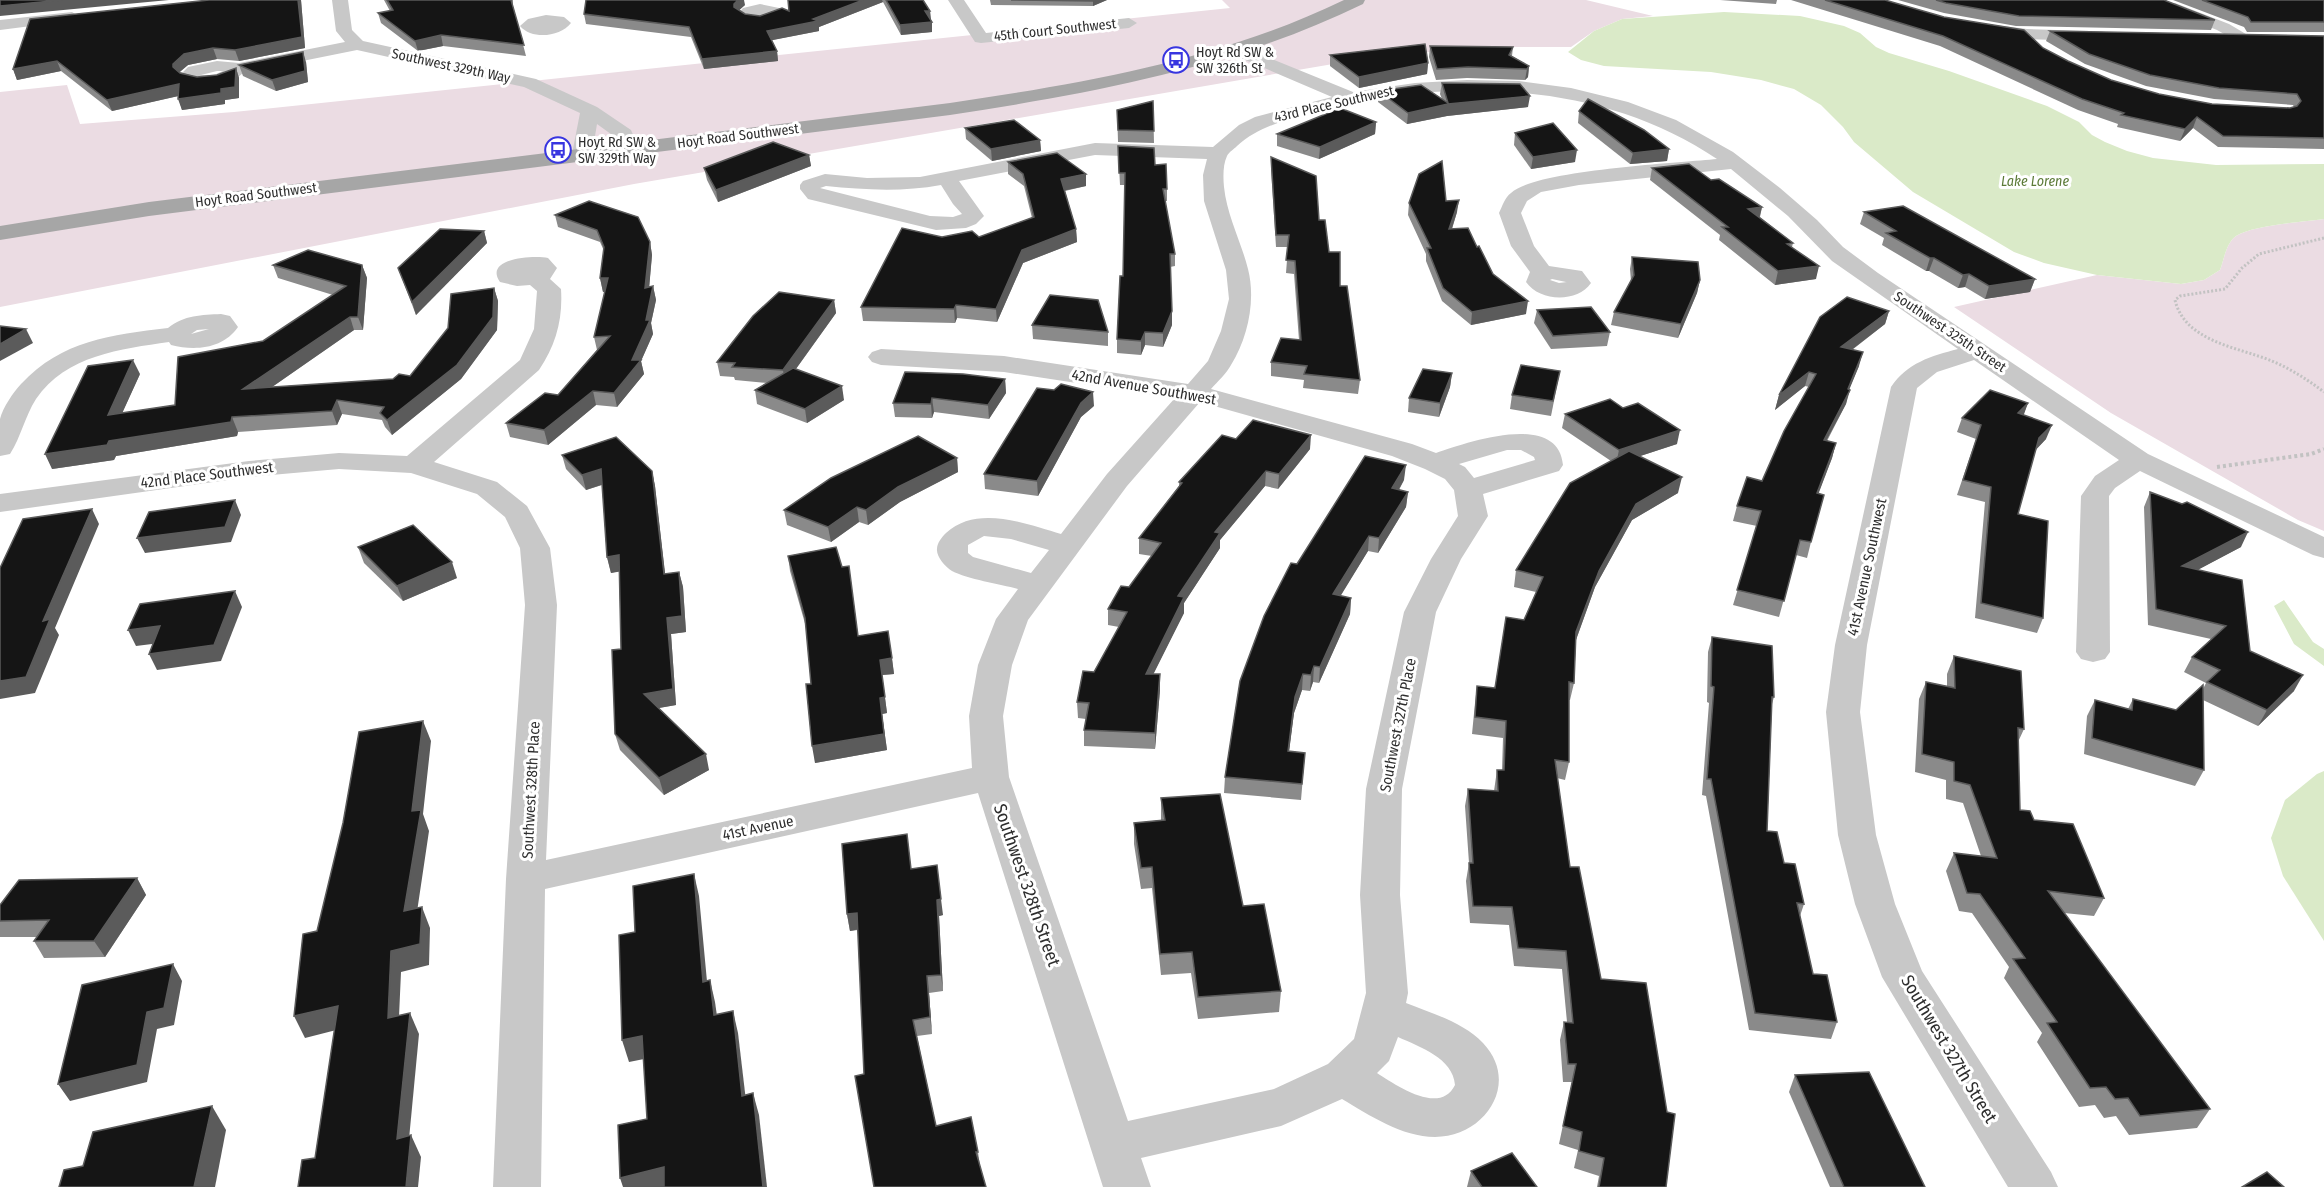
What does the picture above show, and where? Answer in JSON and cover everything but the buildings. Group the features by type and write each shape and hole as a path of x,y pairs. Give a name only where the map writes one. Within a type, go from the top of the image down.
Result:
{"main road":[{"name":"Hoyt Road Southwest","path":"0,233 149,209 939,111 1028,97 1136,75 1226,52 1294,29 1356,0"}],"street":[{"path":"340,0 344,31 357,45"},
{"path":"546,20 547,0"},
{"name":"45th Court Southwest","path":"956,0 981,38 1129,23"},
{"path":"2164,4 2254,40 2206,38"},
{"path":"0,25 83,16"},
{"path":"1972,26 2027,34 2102,36"},
{"path":"2027,34 2045,52"},
{"path":"237,69 357,45"},
{"name":"Southwest 329th Way","path":"357,45 530,83 590,111 624,134 629,149"},
{"path":"1226,52 1349,97"},
{"path":"1226,52 1326,103"},
{"name":"43rd Place Southwest","path":"1218,153 1246,129 1270,118 1349,97 1393,89 1481,84 1532,88 1590,98"},
{"name":"Southwest 325th Street","path":"1590,98 1672,125 1713,147 1808,222 1831,248 1870,278 2138,460 2324,549"},
{"path":"582,154 590,111"},
{"path":"946,178 955,188 961,201 972,211 973,216 965,222 948,225 930,224 815,195 810,189 810,185 815,182 825,180 896,185 946,178 1095,149 1218,153"},
{"name":"Southwest 328th Street","path":"1127,1187 991,777 986,716 995,665 1012,618 1117,480 1220,363 1233,331 1241,299 1237,270 1215,201 1213,175 1218,153"},
{"path":"1544,273 1537,268 1516,234 1510,213 1518,197 1535,187 1579,179 1735,163"},
{"path":"414,465 530,365 541,349 551,308 549,289 534,277"},
{"path":"0,448 24,397 46,373 78,354 109,343 175,334"},
{"name":"41st Avenue Southwest","path":"1857,835 1842,712 1851,645 1904,387 1920,370 1980,351"},
{"name":"42nd Avenue Southwest","path":"881,357 1004,364 1082,374 1195,393 1402,450 1453,475"},
{"path":"1507,441 1539,446 1548,453 1550,465 1453,475 1507,441"},
{"path":"2093,652 2095,496 2105,482 2138,460"},
{"name":"42nd Place Southwest","path":"0,503 261,468 339,461 414,465"},
{"name":"Southwest 328th Place","path":"414,465 488,488 517,512 535,548 541,605 525,879 517,1187"},
{"name":"Southwest 327th Place","path":"1114,1144 1281,1107 1344,1077 1374,1048 1387,993 1380,895 1384,789 1420,612 1446,559 1473,516 1453,475"},
{"path":"1036,584 962,564 955,559 952,552 953,544 967,532 991,527 1066,545"},
{"name":"41st Avenue","path":"525,879 991,777"},
{"name":"Southwest 327th Street","path":"1857,835 1875,904 1903,977 2034,1187"},
{"path":"1344,1077 1420,1116 1438,1118 1454,1114 1467,1106 1476,1094 1478,1080 1474,1065 1465,1053 1452,1042 1383,1012"}],"path":[{"path":"2324,238 2259,254 2242,268 2225,289 2180,296 2175,300 2175,306 2180,317 2198,332 2274,362 2324,392"},
{"path":"2176,480 2217,467 2311,454 2324,449"}],"shaded area":[{"path":"1222,0 1586,0 1653,16 1622,19 1594,31 1571,47 1485,47 1374,57 634,184 0,307 0,92 67,85 80,124 234,112 1230,8"},
{"path":"2324,219 2324,531 2298,520 2111,413 1954,307 2097,275 2181,284 2204,280 2220,270 2228,247 2236,236 2254,229"}],"water":[{"name":"Lake Lorene","path":"1724,12 1800,16 1844,26 1860,33 1876,47 1889,53 1949,71 2047,106 2079,122 2092,135 2105,142 2153,158 2216,165 2324,164 2324,219 2254,229 2236,236 2228,247 2220,270 2204,280 2181,284 2097,275 2044,263 2014,252 1913,192 1854,142 1821,105 1794,89 1761,80 1711,72 1604,66 1581,60 1568,52 1594,31 1622,19"},
{"path":"2284,600 2313,642 2324,649 2324,666 2294,644 2274,606"},
{"path":"2324,771 2324,941 2283,876 2271,838 2285,800"}],"place":[{"name":"Hoyt Rd SW & SW 326th St","path":"1176,60"},
{"name":"Hoyt Rd SW & SW 329th Way","path":"558,150"}]}
